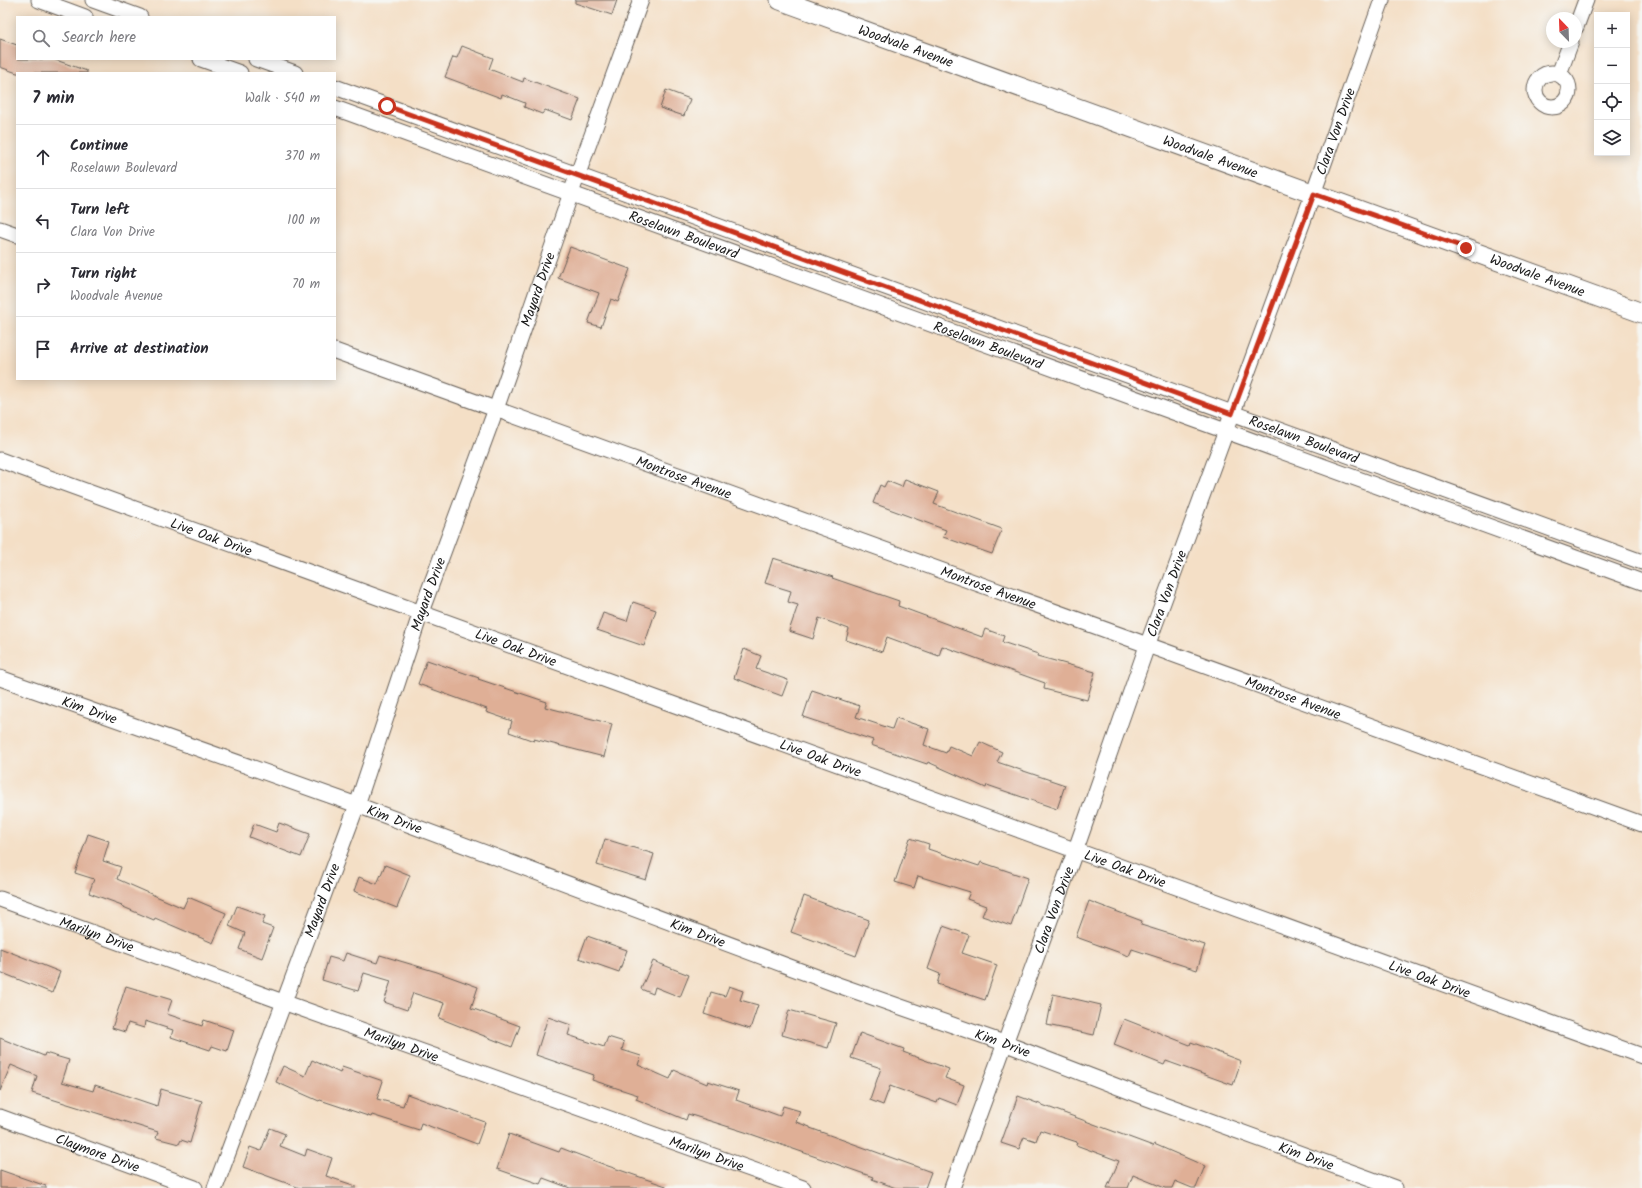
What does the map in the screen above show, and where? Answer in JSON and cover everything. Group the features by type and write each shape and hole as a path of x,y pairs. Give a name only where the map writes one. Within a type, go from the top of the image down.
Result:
{"street":[{"path":"38,0 82,16"},
{"path":"93,0 137,16"},
{"name":"Mayard Drive","path":"215,1188 357,805 421,612 496,409 577,175 641,0"},
{"name":"Woodvale Avenue","path":"780,0 1642,313"},
{"name":"Clara Von Drive","path":"952,1188 1076,849 1147,646 1314,194 1382,0"},
{"path":"1582,12 1586,0"},
{"path":"1559,74 1568,48"},
{"path":"207,60 237,72"},
{"path":"259,60 292,72"},
{"name":"Roselawn Boulevard","path":"336,87 1642,562"},
{"path":"380,124 387,106"},
{"name":"Roselawn Boulevard","path":"336,108 1642,582"},
{"path":"0,229 16,235"},
{"path":"741,255 747,237"},
{"path":"898,312 904,294"},
{"path":"1048,366 1054,349"},
{"name":"Montrose Avenue","path":"336,351 1642,824"},
{"name":"Live Oak Drive","path":"0,460 1076,849 1642,1056"},
{"path":"1414,499 1420,482"},
{"path":"1591,563 1597,546"},
{"name":"Kim Drive","path":"0,678 357,805 838,985 1004,1044 1147,1098 1395,1188"},
{"name":"Marilyn Drive","path":"0,899 803,1188"},
{"name":"Claymore Drive","path":"0,1116 195,1188"}],"building":[{"path":"575,0 617,0 612,15 575,3"},
{"path":"0,39 16,45 16,60 56,60 87,72 16,73 0,67"},
{"path":"462,46 493,58 489,69 523,82 524,78 580,99 572,120 545,110 542,114 524,107 525,103 502,94 501,98 445,77 453,57 457,58"},
{"path":"666,90 690,99 684,116 660,108"},
{"path":"570,247 630,269 618,302 611,299 601,327 588,323 599,293 558,278"},
{"path":"905,479 939,492 934,504 1002,529 992,554 943,537 946,530 873,503 880,485 884,487 887,481 902,487"},
{"path":"773,558 833,577 832,578 899,601 898,606 982,637 985,629 1004,636 1002,642 1038,654 1037,656 1095,672 1087,700 1044,689 1045,683 942,646 939,656 887,637 882,652 846,640 849,629 819,618 813,639 789,631 798,605 788,602 791,591 765,583"},
{"path":"633,602 656,610 644,646 597,630 603,613 627,621"},
{"path":"744,649 761,656 756,669 788,680 782,696 734,678"},
{"path":"427,660 547,702 545,707 612,724 604,757 534,739 534,741 509,732 512,721 486,712 487,709 418,684"},
{"path":"812,690 860,706 856,717 892,729 896,718 929,729 924,745 946,753 949,746 973,756 980,742 1002,752 997,762 1065,785 1057,809 987,785 986,788 928,762 927,764 871,745 873,740 803,717"},
{"path":"279,823 310,834 301,857 249,837 254,824 276,832"},
{"path":"88,834 109,841 103,861 121,867 117,879 183,908 188,897 226,913 213,943 155,918 154,920 121,906 122,905 89,893 94,879 75,873"},
{"path":"910,838 929,844 928,849 979,866 981,862 1028,878 1011,926 982,916 986,906 967,899 970,892 918,876 914,888 895,882"},
{"path":"605,839 654,854 646,880 597,865"},
{"path":"385,865 410,875 397,908 354,891 359,877 377,884"},
{"path":"804,896 869,920 856,956 791,932"},
{"path":"1089,901 1142,921 1141,925 1205,945 1197,970 1132,949 1129,956 1076,937"},
{"path":"237,906 265,916 262,924 273,928 262,958 239,949 245,933 229,926"},
{"path":"943,926 969,935 962,953 997,965 985,1000 937,984 940,974 928,969"},
{"path":"587,936 627,950 619,972 579,958"},
{"path":"0,948 60,972 52,993 0,972"},
{"path":"346,953 377,963 380,955 437,972 478,987 471,1008 520,1026 512,1047 439,1018 444,1003 413,993 407,1010 384,1002 391,981 364,973 358,991 322,980 329,957 343,961"},
{"path":"653,961 689,975 680,997 655,987 653,994 641,989"},
{"path":"126,986 172,1000 167,1014 202,1026 204,1020 234,1030 227,1051 212,1046 210,1050 171,1037 173,1030 145,1021 144,1028 128,1023 125,1032 112,1028"},
{"path":"729,986 743,991 740,1000 758,1005 750,1029 704,1014 711,992 725,996"},
{"path":"1053,994 1101,1005 1094,1035 1047,1025"},
{"path":"789,1010 836,1023 828,1048 782,1035"},
{"path":"548,1017 571,1025 568,1035 604,1047 608,1037 624,1042 622,1050 641,1056 638,1065 670,1079 674,1070 707,1084 708,1081 739,1091 736,1100 780,1116 783,1106 800,1111 796,1122 931,1172 925,1188 896,1188 872,1179 873,1177 745,1132 688,1114 686,1120 636,1099 638,1095 592,1080 594,1075 536,1055"},
{"path":"1124,1019 1190,1045 1191,1042 1241,1061 1233,1085 1166,1061 1164,1065 1114,1045"},
{"path":"860,1033 904,1049 903,1052 949,1069 945,1078 964,1085 957,1105 939,1098 937,1103 890,1086 883,1105 870,1100 881,1068 851,1058"},
{"path":"0,1038 44,1056 45,1053 69,1060 62,1082 93,1091 95,1085 157,1106 161,1089 202,1101 190,1143 181,1140 179,1144 156,1138 158,1132 32,1093 37,1076 11,1065 0,1091"},
{"path":"312,1060 340,1073 342,1067 383,1081 377,1099 403,1106 407,1094 485,1122 477,1144 421,1123 419,1130 372,1115 371,1117 320,1100 319,1101 276,1082 283,1066 305,1076"},
{"path":"1018,1096 1153,1146 1154,1144 1205,1166 1196,1188 1192,1188 1175,1181 1172,1188 1165,1188 1133,1175 1128,1188 1107,1188 1119,1161 1076,1145 1077,1142 1040,1130 1036,1141 1024,1137 1019,1149 1001,1143"},
{"path":"270,1128 285,1134 280,1146 305,1156 307,1149 332,1158 326,1176 356,1186 356,1188 300,1188 243,1167 250,1147 261,1151"},
{"path":"509,1134 559,1152 561,1148 666,1186 665,1188 570,1188 543,1178 540,1184 497,1169"},
{"path":"0,1170 46,1186 46,1188 0,1188"}],"route":[{"path":"387,106 1232,414 1314,194 1466,248"}]}
